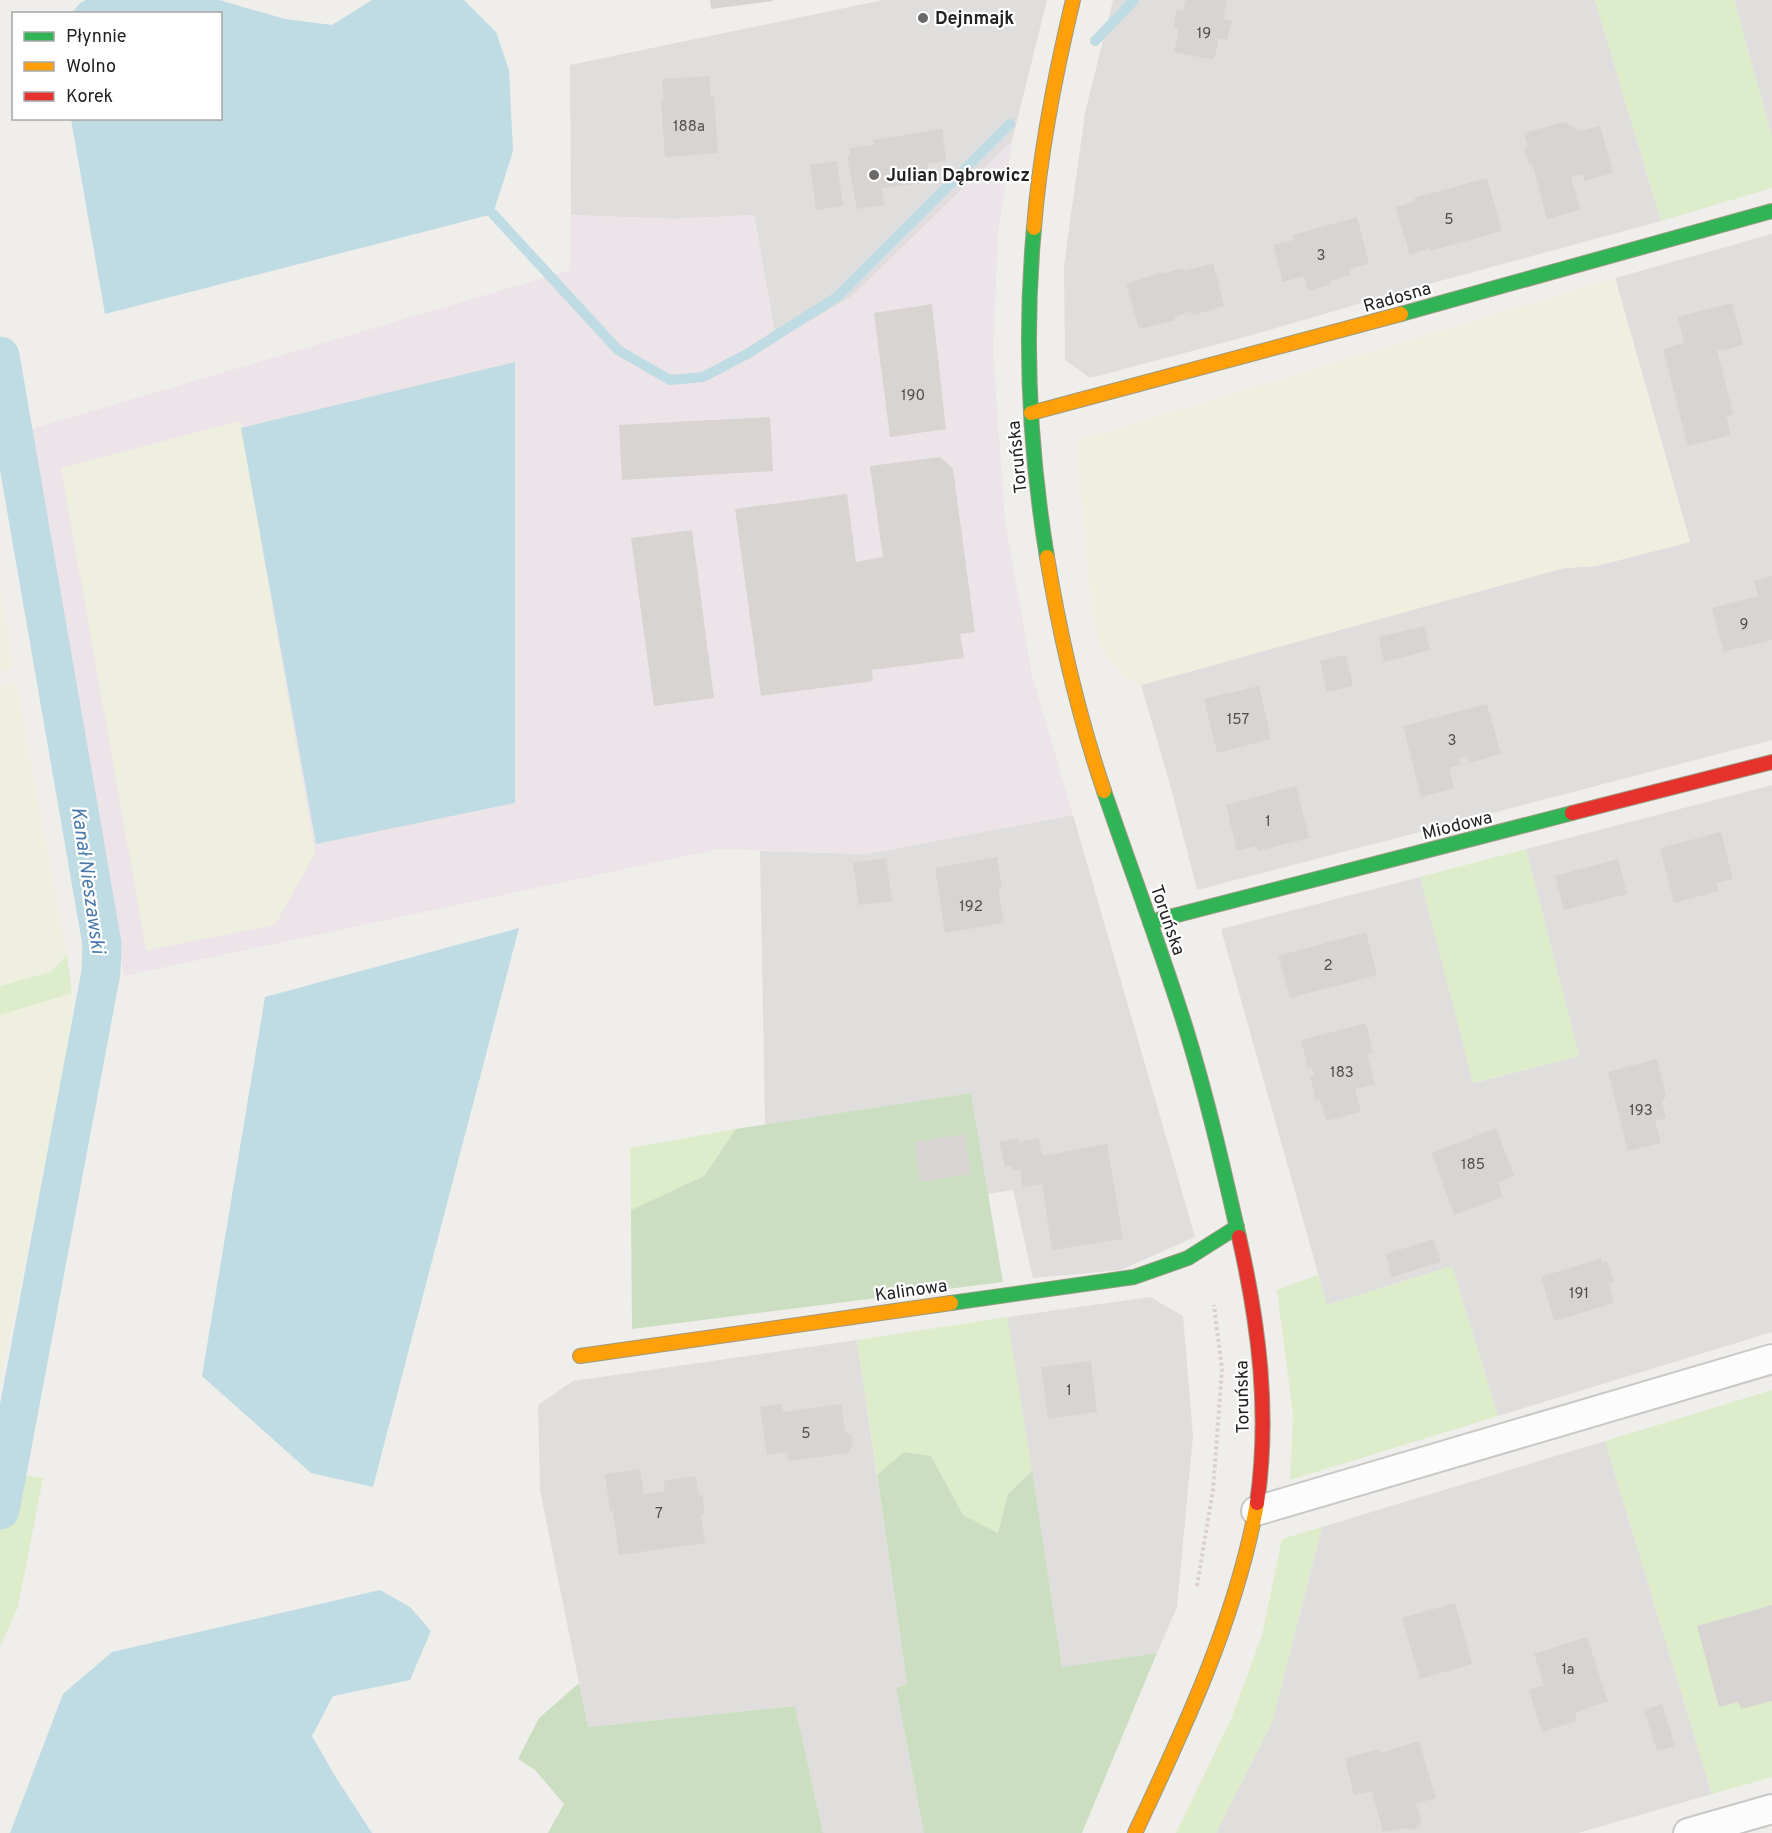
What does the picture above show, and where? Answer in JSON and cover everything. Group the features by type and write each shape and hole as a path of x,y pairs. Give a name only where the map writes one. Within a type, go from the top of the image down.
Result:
{"street":[{"name":"Toruńska","path":"1073,0 1059,54 1042,148 1030,276 1028,347 1031,413 1047,561 1071,681 1099,776 1188,1034 1214,1131 1237,1227 1258,1341 1263,1416 1256,1511 1230,1612 1183,1731 1134,1833"},
{"name":"Radosna","path":"1031,413 1313,339 1772,212"},
{"name":"Miodowa","path":"1150,922 1772,762"},
{"name":"Kalinowa","path":"580,1356 1134,1277 1188,1258 1237,1227"},
{"path":"1256,1511 1772,1359"},
{"path":"1688,1833 1772,1809"}],"shaded area":[{"path":"883,0 1047,0 1012,141 850,298 776,340 754,215 674,219 571,215 570,65"},
{"path":"1113,0 1595,0 1661,221 1090,378 1065,360 1064,265 1085,113"},
{"path":"1734,0 1772,0 1772,137"},
{"path":"1012,141 998,233 993,353 1005,520 1032,675 1073,815 866,854 719,849 124,976 31,429 570,270 571,215 674,219 754,215 776,340 850,298"},
{"path":"1772,234 1772,740 1197,890 1141,685 1564,568 1596,566 1690,542 1615,278"},
{"path":"1772,785 1772,1332 1498,1416 1452,1266 1327,1305 1221,929 1420,877 1474,1083 1579,1056 1526,849"},
{"path":"1073,815 1195,1237 1121,1270 1033,1278 1013,1190 988,1194 971,1093 765,1125 760,851 866,854"},
{"path":"1150,1297 1183,1316 1193,1436 1177,1607 1157,1653 1062,1667 1007,1317"},
{"path":"857,1340 907,1684 896,1689 924,1833 823,1833 795,1706 588,1727 540,1490 538,1405 573,1381"},
{"path":"1605,1441 1712,1794 1578,1833 1216,1833 1272,1722 1322,1527"}],"green space":[{"path":"1595,0 1734,0 1772,137 1772,188 1661,221"},
{"path":"1615,278 1690,542 1596,566 1564,568 1141,685 1125,677 1112,663 1099,643 1092,612 1076,441"},
{"path":"240,421 315,853 275,925 146,950 61,468"},
{"path":"0,584 14,668 0,672"},
{"path":"16,681 67,955 51,972 0,986 0,686"},
{"path":"1526,849 1579,1056 1473,1083 1420,877"},
{"path":"67,955 72,993 0,1015 0,986 51,972"},
{"path":"72,993 71,1036 0,1382 0,1015"},
{"path":"971,1093 1003,1282 632,1329 631,1210 704,1176 736,1129"},
{"path":"736,1129 704,1176 631,1210 630,1148"},
{"path":"1452,1266 1498,1416 1290,1480 1293,1415 1277,1290 1318,1275 1327,1305"},
{"path":"1007,1317 1032,1471 1008,1494 998,1533 963,1516 931,1456 904,1452 877,1475 857,1340"},
{"path":"1772,1390 1772,1777 1712,1794 1605,1441"},
{"path":"904,1452 931,1456 963,1515 998,1533 1008,1494 1032,1471 1062,1667 1157,1653 1082,1833 924,1833 896,1688 907,1684 877,1475"},
{"path":"0,1471 43,1478 18,1607 0,1647"},
{"path":"1322,1527 1272,1722 1216,1833 1176,1833 1231,1719 1262,1635 1282,1539"},
{"path":"579,1683 588,1727 795,1706 823,1833 548,1833 564,1804 535,1770 518,1759 539,1718"}],"water":[{"path":"86,0 219,0 285,19 332,25 372,0 464,0 496,32 509,70 513,151 493,214 105,314 71,120 222,120 222,12 73,12 80,3"},
{"path":"515,362 515,803 316,844 241,428"},
{"path":"519,928 373,1487 311,1473 202,1376 265,997"},
{"path":"380,1590 410,1607 431,1631 410,1680 333,1696 312,1736 372,1833 10,1833 63,1694 112,1652"}],"building":[{"path":"710,0 773,0 773,1 711,9"},
{"path":"1186,0 1227,0 1223,19 1232,21 1227,40 1219,38 1214,60 1174,52 1179,29 1173,28 1177,9 1183,11"},
{"path":"709,76 711,97 714,96 718,153 665,157 661,100 664,100 662,79"},
{"path":"1564,122 1580,131 1600,126 1613,173 1584,181 1583,174 1571,177 1580,210 1547,219 1532,163 1529,164 1524,148 1528,147 1524,133"},
{"path":"942,129 946,161 927,164 929,182 882,188 884,205 857,209 847,156 850,155 849,148 874,145 873,140"},
{"path":"837,161 843,206 816,210 810,165"},
{"path":"1487,178 1502,231 1430,251 1429,248 1410,255 1396,207 1416,201 1414,198"},
{"path":"1357,217 1369,264 1349,269 1350,275 1308,291 1304,276 1283,282 1273,245 1294,240 1293,235"},
{"path":"1213,263 1224,306 1193,315 1191,311 1174,317 1175,320 1139,329 1126,284 1162,272 1162,274 1183,268 1184,271"},
{"path":"1732,303 1743,345 1717,351 1733,414 1726,416 1731,435 1688,446 1663,349 1684,343 1678,317"},
{"path":"932,304 946,429 890,437 874,313"},
{"path":"770,417 773,471 622,480 619,425"},
{"path":"940,457 953,469 975,632 960,634 964,658 872,670 873,681 761,696 735,509 847,494 856,562 883,557 870,466"},
{"path":"692,530 714,698 654,706 631,538"},
{"path":"1772,576 1772,640 1724,652 1712,608 1758,596 1754,581"},
{"path":"1424,626 1430,650 1384,662 1379,637"},
{"path":"1346,655 1353,686 1327,692 1320,661"},
{"path":"1259,686 1271,739 1217,753 1204,699"},
{"path":"1487,704 1501,754 1472,762 1467,756 1459,758 1461,764 1449,768 1454,788 1421,797 1403,726"},
{"path":"1296,786 1309,838 1258,851 1257,846 1237,851 1226,805"},
{"path":"1721,832 1733,879 1717,883 1719,891 1674,903 1660,848"},
{"path":"997,857 1002,889 998,890 1004,923 945,933 935,868"},
{"path":"886,858 892,901 859,905 853,863"},
{"path":"1618,859 1627,894 1564,910 1555,876"},
{"path":"1366,932 1377,975 1290,998 1278,956"},
{"path":"1366,1023 1373,1052 1367,1054 1375,1084 1355,1089 1361,1112 1326,1121 1320,1099 1316,1100 1310,1076 1314,1075 1312,1067 1308,1068 1301,1040"},
{"path":"1657,1059 1666,1096 1662,1102 1666,1118 1655,1121 1661,1143 1628,1151 1608,1072"},
{"path":"1496,1128 1514,1176 1498,1182 1502,1197 1454,1215 1432,1153"},
{"path":"965,1134 971,1174 921,1182 914,1142"},
{"path":"1018,1138 1019,1142 1039,1138 1042,1156 1107,1144 1123,1239 1052,1250 1042,1184 1023,1187 1020,1170 1012,1171 1011,1166 1005,1167 999,1142"},
{"path":"1433,1239 1441,1262 1392,1277 1386,1254"},
{"path":"1601,1258 1602,1263 1607,1261 1614,1282 1609,1284 1614,1303 1554,1321 1541,1277"},
{"path":"1091,1361 1097,1412 1048,1419 1041,1367"},
{"path":"782,1404 783,1412 841,1404 845,1431 852,1436 853,1444 848,1453 788,1461 787,1452 767,1455 760,1407"},
{"path":"640,1469 644,1494 665,1491 664,1481 696,1476 705,1514 701,1515 705,1543 619,1555 605,1474"},
{"path":"1455,1603 1472,1664 1420,1679 1402,1618"},
{"path":"1772,1605 1772,1701 1741,1709 1738,1702 1719,1707 1697,1626"},
{"path":"1587,1637 1608,1702 1575,1713 1577,1721 1542,1732 1529,1690 1544,1685 1534,1654"},
{"path":"1662,1704 1675,1746 1657,1751 1644,1710"},
{"path":"1419,1741 1436,1798 1416,1804 1422,1823 1417,1828 1383,1832 1372,1791 1354,1795 1345,1758 1380,1749 1381,1753"}],"waterway":[{"path":"1095,41 1134,0"},
{"path":"493,214 618,350 670,380 703,377 747,354 837,297 1010,124"},
{"name":"Kanał Nieszawski","path":"0,356 102,944 101,972 0,1510"}],"traffic: fast":[{"path":"1401,314 1772,211"},
{"path":"1034,228 1029,310 1030,393 1036,475 1047,557"},
{"path":"1104,791 1186,1029 1208,1106 1239,1237"},
{"path":"1150,922 1572,813"},
{"path":"951,1303 1134,1277 1188,1258 1237,1227"}],"traffic: slow":[{"path":"1034,228 1049,113 1073,0"},
{"path":"1031,413 1401,314"},
{"path":"1047,557 1071,675 1104,791"},
{"path":"580,1356 951,1303"},
{"path":"1135,1833 1207,1672 1236,1589 1257,1503"}],"traffic: jam":[{"path":"1572,813 1772,762"},
{"path":"1239,1237 1252,1303 1260,1369 1262,1436 1257,1503"}],"place":[{"name":"Dejnmajk","path":"923,18"},
{"name":"Julian Dąbrowicz","path":"874,175"}]}
